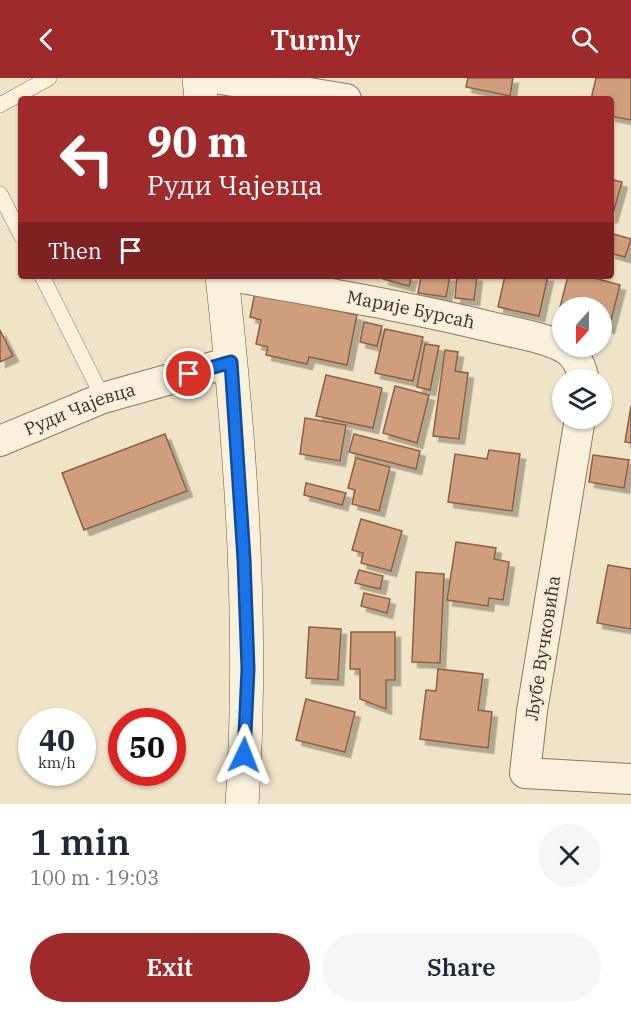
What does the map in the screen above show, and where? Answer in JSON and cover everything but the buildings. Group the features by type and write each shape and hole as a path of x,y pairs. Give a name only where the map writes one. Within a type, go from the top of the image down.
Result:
{"main road":[{"path":"199,78 201,96"},
{"path":"222,279 231,362 244,559 248,669 242,804"}],"street":[{"path":"214,78 327,96"},
{"name":"Марије Бурсаћ","path":"247,279 447,316 527,336 566,349 575,357 580,369"},
{"name":"Руди Чајевца","path":"0,441 103,398 231,362"},
{"name":"Љубе Вучковића","path":"578,429 532,711 525,773 631,779"}],"lane":[{"path":"0,105 49,78"},
{"path":"0,194 18,229"},
{"path":"44,279 103,398"}],"route":[{"path":"189,374 231,362 244,559 248,669 244,755"}]}
